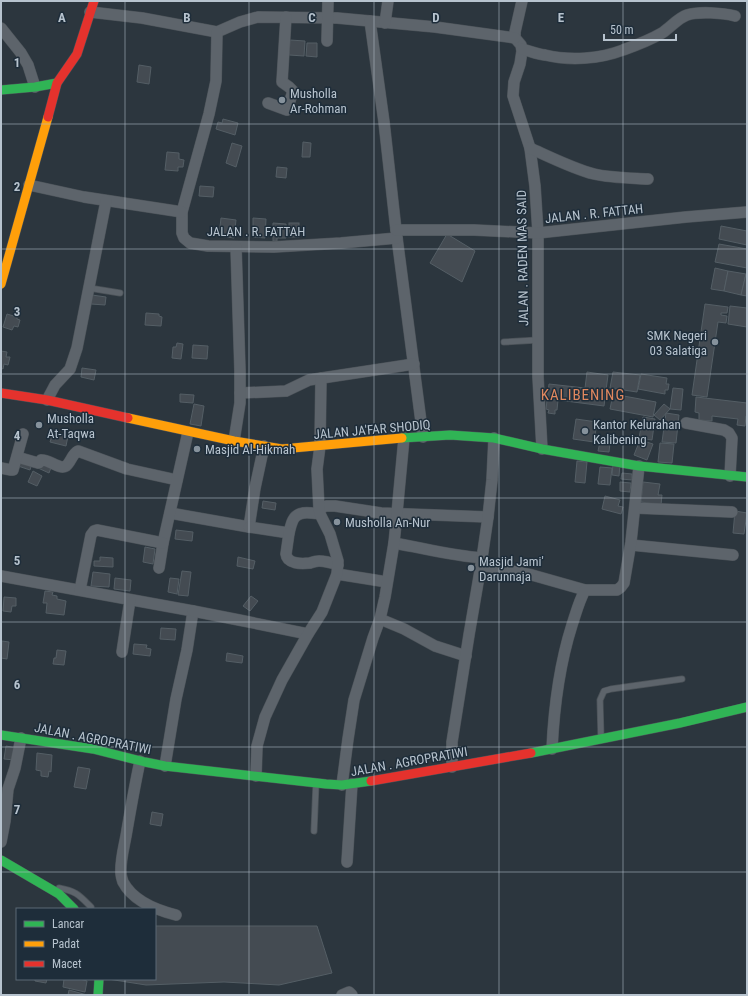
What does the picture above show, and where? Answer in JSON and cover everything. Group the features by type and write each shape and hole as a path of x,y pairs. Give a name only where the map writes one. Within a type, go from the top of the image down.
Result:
{"street":[{"path":"1,284 57,83 77,54 94,1"},
{"path":"327,41 328,1"},
{"path":"386,23 388,1"},
{"path":"522,1 515,32 515,38 521,45 522,49 563,58 590,57 622,51 645,42 663,32 688,14 714,13 735,16"},
{"path":"90,12 142,18 217,32 240,22 258,17 286,17 370,21 435,27 515,38"},
{"path":"268,103 287,110 293,92 282,82 286,17"},
{"path":"370,21 423,437"},
{"path":"1,28 21,53 28,65 35,87"},
{"name":"JALAN . R. FATTAH","path":"217,32 216,81 182,212 182,233 184,238 190,243 208,246 236,247 289,246 341,243 396,234 474,230 538,233 747,212"},
{"name":"JALAN . RADEN MAS SAID","path":"522,49 522,56 514,82 513,96 530,148 535,186 538,233 538,377 542,449"},
{"path":"1,90 35,87 57,83"},
{"path":"530,148 595,174 648,178"},
{"path":"29,184 84,197 182,212"},
{"path":"47,400 55,385 70,369 77,348 106,201"},
{"path":"234,442 240,404 236,247"},
{"path":"240,393 286,391 309,380 414,364"},
{"path":"256,776 257,746 264,717 282,680 322,612 337,569 338,561 330,534 320,511 317,469 320,446 321,378"},
{"name":"JALAN JA'FAR SHODIQ","path":"1,393 47,400 234,442 282,449 382,439 450,435 494,438 542,449 639,466 747,477"},
{"path":"686,423 724,430 729,433 732,438 730,476"},
{"path":"159,568 163,543 188,432"},
{"path":"1,468 13,470 23,434"},
{"path":"347,862 348,739 354,700 380,619 387,582 398,513 404,438"},
{"path":"452,767 452,742 488,517 494,438"},
{"path":"249,527 255,488 264,446"},
{"path":"17,457 38,463 41,460 44,460 60,467 64,467 78,451 127,469 177,480"},
{"path":"394,542 469,557 482,562 585,590 617,590 624,583 631,545 639,466"},
{"path":"387,582 337,569 326,562 318,561 309,563 293,563 289,560 286,554 293,519 303,513 320,511 326,506 381,513 488,517"},
{"path":"635,508 732,512"},
{"path":"170,513 289,533"},
{"path":"80,590 91,535 94,530 163,543"},
{"path":"631,545 733,555"},
{"path":"1,576 308,634"},
{"path":"552,749 553,721 559,673 568,636 585,590"},
{"path":"122,652 130,600"},
{"path":"165,766 193,612"},
{"path":"380,619 404,629 435,646 466,656"},
{"name":"JALAN . AGROPRATIWI","path":"1,735 93,749 165,766 316,783 347,784 361,783 552,749 680,723 747,707"},
{"path":"1,842 5,821 8,789 15,768 21,738"},
{"path":"140,761 121,872 127,888 134,896 154,908"},
{"path":"1,860 59,894 73,908"},
{"path":"156,909 176,915"},
{"path":"98,995 99,980"},
{"path":"342,995 349,992 352,995"}],"lane":[{"path":"89,288 120,293"},
{"path":"504,342 538,340"},
{"path":"600,739 600,700 604,691 682,679"},
{"path":"314,831 316,783"},
{"path":"44,885 70,890 77,893 91,906"}],"building":[{"path":"290,40 305,41 304,56 289,55"},
{"path":"307,43 317,43 317,57 306,56"},
{"path":"139,65 151,67 149,84 137,82"},
{"path":"223,119 238,123 235,135 216,129 218,122 222,123"},
{"path":"303,142 311,143 310,157 302,157"},
{"path":"232,143 242,146 236,167 226,163"},
{"path":"167,152 179,153 179,159 184,160 183,167 178,167 178,171 165,170"},
{"path":"277,167 287,168 286,178 276,177"},
{"path":"200,186 214,187 213,197 199,196"},
{"path":"221,218 236,220 234,238 219,236"},
{"path":"253,218 266,219 265,238 253,237"},
{"path":"273,223 286,224 286,238 277,238 277,241 273,241"},
{"path":"289,223 299,223 299,237 289,237"},
{"path":"721,226 747,231 747,245 719,239"},
{"path":"447,234 475,251 462,282 430,263"},
{"path":"719,244 747,249 747,268 715,262"},
{"path":"715,268 728,271 724,291 711,289"},
{"path":"728,271 746,274 741,295 724,291"},
{"path":"747,274 747,296 741,295"},
{"path":"92,295 106,297 105,305 91,304"},
{"path":"705,304 728,307 727,313 721,313 721,315 727,316 726,323 718,322 707,397 692,395"},
{"path":"730,306 747,308 747,327 728,324"},
{"path":"146,313 159,314 159,316 162,317 161,326 145,325"},
{"path":"7,314 17,317 17,319 20,320 18,327 14,326 12,330 3,327"},
{"path":"177,343 183,344 181,359 172,358 173,347 176,347"},
{"path":"193,345 208,346 207,359 192,358"},
{"path":"1,351 7,352 6,357 10,357 8,365 4,364 3,369 1,368"},
{"path":"82,368 96,370 94,380 81,377"},
{"path":"587,372 608,375 604,406 558,400 555,414 548,413 549,410 546,409 549,384 585,388"},
{"path":"613,372 640,375 637,392 610,388"},
{"path":"641,374 667,378 666,384 669,384 668,390 665,390 665,394 638,389"},
{"path":"673,388 683,389 681,410 670,409"},
{"path":"180,394 194,395 193,403 180,402"},
{"path":"613,394 656,402 653,417 610,409"},
{"path":"696,397 747,403 745,426 737,425 738,419 712,416 712,421 699,420 699,413 695,412"},
{"path":"194,404 204,406 201,426 190,424"},
{"path":"664,404 670,409 660,420 654,415"},
{"path":"666,413 679,415 676,443 662,442"},
{"path":"643,417 655,419 652,440 639,438"},
{"name":"Kantor Kelurahan Kalibening","path":"576,419 597,422 594,442 573,439"},
{"path":"53,433 68,436 66,446 50,442"},
{"path":"640,440 653,444 647,460 634,455"},
{"path":"600,442 610,443 609,452 598,451"},
{"path":"660,443 674,444 672,463 658,462"},
{"path":"20,459 32,463 30,470 18,466"},
{"path":"41,461 52,465 49,473 38,468"},
{"path":"577,461 587,462 585,483 575,482"},
{"path":"613,464 620,464 619,476 612,475"},
{"path":"600,467 612,468 610,485 598,484"},
{"path":"33,471 42,476 37,486 28,482"},
{"path":"622,473 632,474 632,480 621,479"},
{"path":"620,482 631,483 630,492 620,491"},
{"path":"643,482 660,484 658,495 662,495 661,505 641,502"},
{"path":"605,496 620,500 618,506 623,507 621,514 602,509"},
{"path":"263,501 276,503 275,510 262,508"},
{"path":"735,511 747,513 744,534 733,533"},
{"path":"176,530 193,532 192,541 175,539"},
{"path":"145,547 155,549 153,564 143,562"},
{"path":"100,557 113,558 113,567 94,566 94,561 100,561"},
{"path":"238,557 255,561 253,569 237,566"},
{"path":"182,571 191,572 188,596 178,595"},
{"path":"93,572 110,574 109,587 91,586"},
{"path":"115,578 131,580 130,591 114,589"},
{"path":"170,578 179,579 177,594 168,592"},
{"path":"45,591 53,592 52,595 57,596 57,599 66,601 64,615 46,613 47,603 43,603"},
{"path":"251,596 258,601 250,611 243,606"},
{"path":"4,597 16,598 16,606 12,606 11,612 3,611"},
{"path":"161,628 176,629 175,640 160,639"},
{"path":"2,641 9,642 7,659 1,658"},
{"path":"134,644 147,645 146,648 151,649 150,656 133,654"},
{"path":"57,650 66,651 64,665 53,664 54,658 56,658"},
{"path":"227,653 243,656 242,663 226,661"},
{"path":"6,746 17,748 15,760 4,759"},
{"path":"37,753 52,755 51,772 49,771 48,777 41,776 41,771 36,770"},
{"path":"78,767 90,769 86,789 74,787"},
{"path":"152,812 163,814 161,826 150,824"},
{"path":"156,926 317,926 332,973 279,985 224,982 146,985 114,980 156,980"},
{"path":"35,980 47,980 46,983"},
{"path":"64,980 87,981 85,992 63,987"},
{"path":"69,990 87,995 68,995"}],"traffic: fast":[{"path":"1,90 35,87 57,83"},
{"path":"402,438 450,435 494,438 542,449 639,466 747,477"},
{"path":"531,753 680,723 747,707"},
{"path":"1,735 93,749 165,766 326,784 342,785 371,781"},
{"path":"1,860 59,894 73,908"},
{"path":"98,995 99,980"}],"traffic: slow":[{"path":"1,284 48,117"},
{"path":"128,418 234,441 282,449 402,438"}],"traffic: jam":[{"path":"48,117 57,83 77,54 94,1"},
{"path":"1,393 47,400 128,418"},
{"path":"371,781 531,753"}],"place":[{"name":"Musholla Ar-Rohman","path":"282,100"},
{"name":"SMK Negeri 03 Salatiga","path":"715,342"},
{"name":"Musholla At-Taqwa","path":"39,425"},
{"name":"Kantor Kelurahan Kalibening","path":"585,431"},
{"name":"Masjid Al-Hikmah","path":"197,449"},
{"name":"Musholla An-Nur","path":"337,522"},
{"name":"Masjid Jami' Darunnaja","path":"471,568"}],"district":[{"name":"KALIBENING","path":"583,395"}]}
